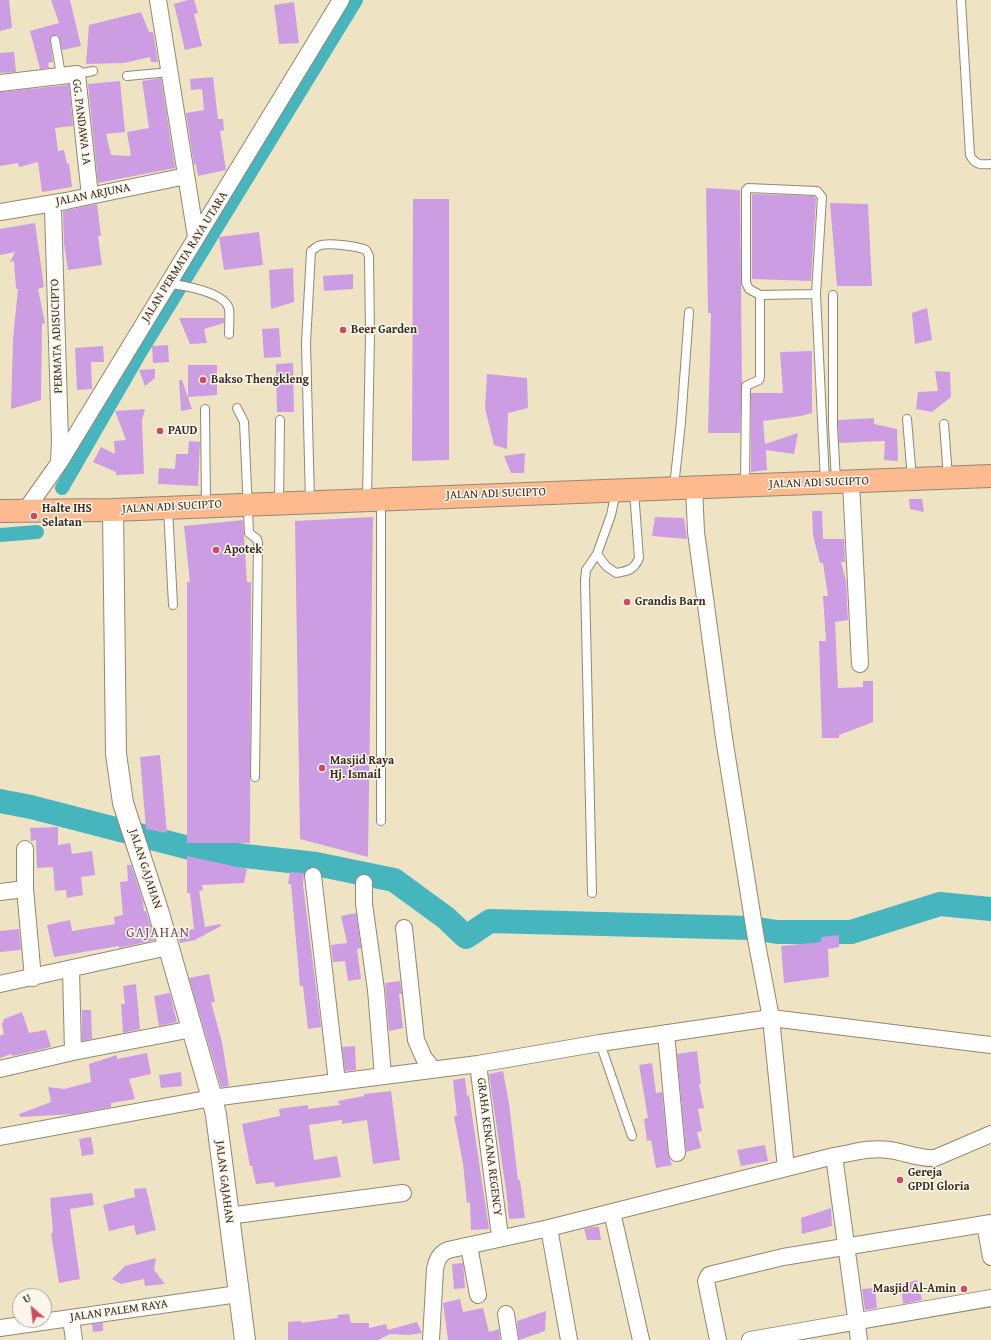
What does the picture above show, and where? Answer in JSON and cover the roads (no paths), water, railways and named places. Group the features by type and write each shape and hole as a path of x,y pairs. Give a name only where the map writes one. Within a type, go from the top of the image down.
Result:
{"highway":[{"name":"JALAN ADI SUCIPTO","path":"0,511 112,510 206,505 991,476"}],"street":[{"path":"158,0 196,237"},
{"name":"JALAN PERMATA RAYA UTARA","path":"25,511 59,463 172,284 196,237 341,0"},
{"name":"GG. PANDAWA 1A","path":"0,83 69,75 90,196"},
{"name":"JALAN ARJUNA","path":"0,212 90,196 186,176"},
{"name":"PERMATA ADISUCIPTO","path":"53,209 60,441 59,463"},
{"path":"838,482 860,664"},
{"path":"684,487 696,532 724,738 755,932 771,1018 786,1168"},
{"name":"JALAN GAJAHAN","path":"112,510 116,754 121,790 192,1028 216,1115 245,1340"},
{"path":"25,849 25,888 33,978"},
{"path":"313,876 337,1082"},
{"path":"364,883 364,904 376,990 383,1076"},
{"path":"0,892 25,888"},
{"path":"404,928 416,1040 424,1058 433,1070"},
{"path":"0,984 33,978 168,947"},
{"path":"71,969 73,1052"},
{"path":"0,1137 212,1098 478,1064 600,1043 771,1018 991,1045"},
{"path":"0,1069 73,1052 192,1028"},
{"path":"666,1033 677,1153"},
{"name":"GRAHA KENCANA REGENCY","path":"478,1064 499,1229"},
{"path":"430,1340 435,1269 437,1260 442,1253 448,1250 549,1228 834,1156 871,1149 888,1149 928,1159 935,1158 991,1134"},
{"path":"834,1156 859,1340"},
{"path":"228,1216 403,1193"},
{"path":"612,1212 641,1340"},
{"path":"718,1340 706,1281 709,1275 759,1262 988,1224 991,1257"},
{"path":"549,1228 569,1340"},
{"path":"469,1246 478,1294"},
{"name":"JALAN PALEM RAYA","path":"0,1328 238,1294"},
{"path":"750,1340 801,1335 857,1321 991,1298"},
{"path":"506,1314 510,1340"},
{"path":"71,1319 74,1340"}],"lane":[{"path":"961,0 970,155 973,161 979,164 991,164"},
{"path":"55,40 69,75 93,71"},
{"path":"128,76 170,72"},
{"path":"816,294 760,295 749,289 746,283 746,190 750,187 817,191 822,197 816,294 838,482"},
{"path":"310,501 306,343 310,251 319,245 350,245 366,250 369,256 381,821"},
{"path":"172,284 191,287 218,296 226,302 228,308 229,334"},
{"path":"746,486 746,386 759,380 760,377 760,295"},
{"path":"833,295 833,426 838,482"},
{"path":"684,487 681,422 689,312"},
{"path":"237,408 244,422 249,533 257,539 258,543 255,777"},
{"path":"204,409 206,505"},
{"path":"907,419 912,480"},
{"path":"279,503 280,420"},
{"path":"944,424 948,478"},
{"path":"592,893 585,581 586,570 597,554 611,515 625,490"},
{"path":"597,554 606,566 616,573 630,571 636,566 639,558 625,490"},
{"path":"168,507 173,605"},
{"path":"600,1043 632,1136"}],"waterway":[{"path":"62,488 141,351 356,0"},
{"path":"0,535 37,532"},
{"path":"0,801 31,807 201,851 316,864 394,880 446,918 466,937 490,921 751,928 777,932 851,932 940,904 991,909"}],"place":[{"name":"Beer Garden","path":"343,330"},
{"name":"Bakso Thengkleng","path":"203,380"},
{"name":"PAUD","path":"160,431"},
{"name":"Halte IHS Selatan","path":"34,516"},
{"name":"Apotek","path":"216,550"},
{"name":"Grandis Barn","path":"627,602"},
{"name":"Masjid Raya Hj. Ismail","path":"322,768"},
{"name":"Gereja GPDI Gloria","path":"900,1180"},
{"name":"Masjid Al-Amin","path":"964,1289"}],"district":[{"name":"GAJAHAN","path":"158,933"}]}
